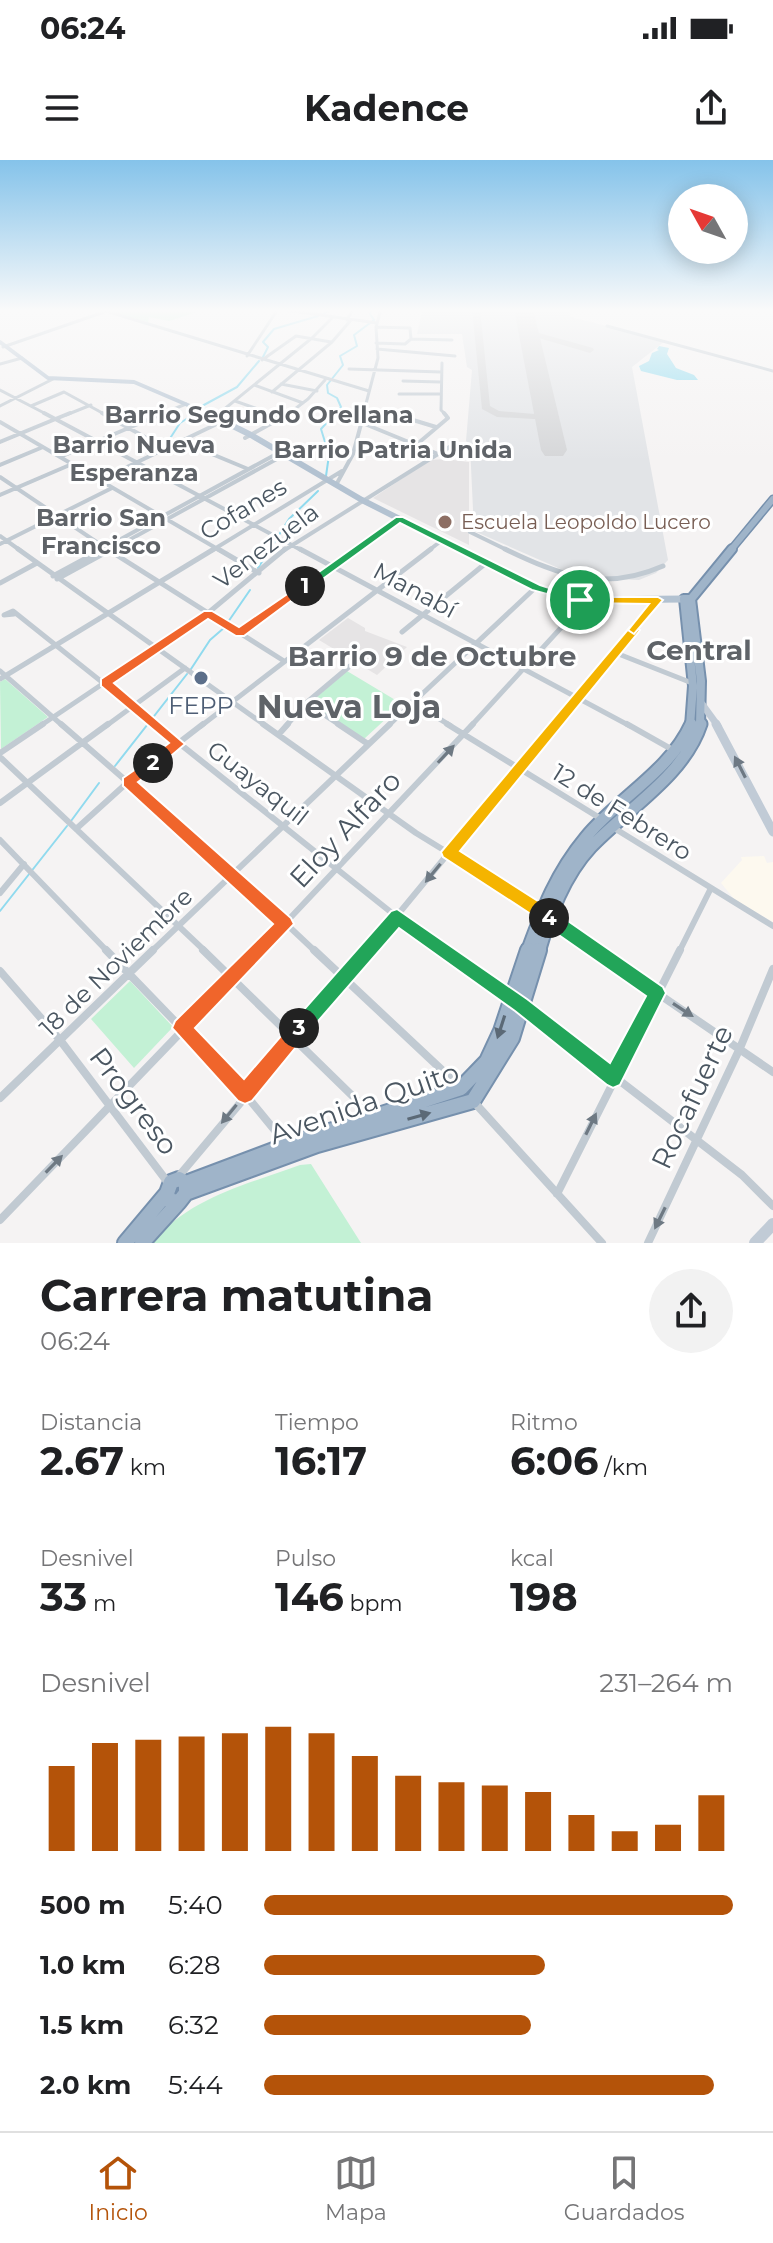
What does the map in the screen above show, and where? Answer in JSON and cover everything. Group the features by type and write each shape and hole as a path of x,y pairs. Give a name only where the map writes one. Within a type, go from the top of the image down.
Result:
{"highway":[{"path":"688,599 773,499"},
{"name":"Avenida Quito","path":"680,754 693,719 688,599"},
{"name":"Avenida Quito","path":"142,1243 177,1189 309,1148 461,1088 487,1061 515,1001 546,915 569,876 608,824 680,754 702,721 688,599"},
{"name":"Avenida Quito","path":"125,1243 177,1189 287,1145 473,1101 512,1038 515,1001"}],"main road":[{"path":"21,360 52,380 134,382 185,404 362,500 536,588 584,600 688,599"},
{"path":"702,704 722,732 773,832"},
{"path":"755,1243 773,1224"}],"street":[{"path":"262,360 369,391"},
{"path":"99,480 182,441 218,420 235,401 285,360"},
{"path":"272,392 312,360"},
{"path":"336,485 353,454 376,360"},
{"path":"731,360 773,371"},
{"path":"416,445 448,418 441,410 442,363"},
{"path":"349,369 441,372"},
{"path":"0,406 52,380"},
{"path":"248,436 284,419 328,381"},
{"path":"403,381 441,382"},
{"path":"281,384 318,391"},
{"path":"253,385 303,403"},
{"name":"Manabí","path":"0,390 577,696 680,754"},
{"path":"30,406 62,392 91,405 166,449"},
{"path":"399,394 441,394"},
{"path":"235,401 284,419"},
{"path":"60,457 185,404"},
{"path":"0,442 91,405"},
{"path":"413,420 437,428"},
{"path":"0,422 259,573"},
{"path":"360,422 438,454"},
{"path":"182,441 248,469"},
{"name":"Venezuela","path":"0,755 208,613 290,545 456,443"},
{"path":"0,465 43,447"},
{"path":"201,497 280,454"},
{"path":"55,577 280,454"},
{"path":"0,495 72,464"},
{"name":"Cofanes","path":"2,676 342,471"},
{"path":"0,477 157,582 284,661"},
{"path":"0,544 112,488"},
{"path":"240,633 400,519"},
{"path":"470,532 555,571 587,580 639,579 663,566"},
{"path":"0,536 390,815 546,915 773,1072"},
{"path":"76,829 128,782 441,541"},
{"path":"0,583 37,563"},
{"path":"402,632 486,563"},
{"path":"584,600 587,580"},
{"name":"18 de Noviembre","path":"0,1098 281,826 536,588"},
{"name":"Eloy Alfaro","path":"0,1220 390,815 525,669 584,600"},
{"path":"177,1189 245,1094 292,1036 397,917 658,600"},
{"name":"Guayaquil","path":"14,614 105,682 178,744 339,868 397,917 515,1001 742,1175 773,1206"},
{"path":"616,653 693,683"},
{"path":"279,734 306,703 350,666"},
{"path":"0,803 185,668"},
{"path":"2,676 120,773 233,874 461,1088 602,1243"},
{"name":"12 de Febrero","path":"412,702 773,926"},
{"path":"306,703 368,744"},
{"path":"0,755 60,816 232,977 374,1122"},
{"path":"0,840 245,1094 287,1145"},
{"path":"0,893 24,864"},
{"path":"557,1194 711,888"},
{"name":"Rocafuerte","path":"648,1243 740,1048 773,969"},
{"name":"Progreso","path":"0,971 60,1040 177,1189"}],"shaded area":[{"path":"466,360 641,360 632,367 668,560 656,573 639,580 592,578 565,571 474,531 470,445 466,441 472,370 467,367"},
{"name":"Escuela Leopoldo Lucero","path":"430,460 469,462 469,545 373,498"},
{"path":"348,618 365,631 407,647 377,675 319,640"},
{"path":"764,856 767,863 773,862 773,922 735,900 721,883 742,860 741,857"}],"green space":[{"path":"347,671 402,704 364,739 315,706 313,700"},
{"path":"5,679 48,717 1,749 0,682"},
{"path":"130,981 173,1027 134,1068 91,1019"},
{"path":"311,1164 361,1243 152,1243 183,1214 220,1194 300,1165"}],"water":[{"path":"671,360 676,368 694,375 698,380 677,380 641,371 639,366 649,361"}],"waterway":[{"path":"326,476 329,455 321,429 341,407 337,398 328,393 327,385 343,365 341,360"},
{"path":"202,406 237,387 259,361"},
{"path":"167,443 180,423 193,415"},
{"path":"258,568 289,519 318,491"},
{"path":"228,622 250,590"},
{"path":"191,669 210,640 225,627"},
{"path":"115,766 187,674"},
{"path":"71,821 99,783"},
{"path":"0,911 67,826"}],"taxiway":[{"path":"481,360 485,407 497,414 547,418"}],"runway":[{"path":"534,360 554,450"}],"place":[{"name":"Escuela Leopoldo Lucero","path":"445,522"},
{"name":"FEPP","path":"201,678"}],"district":[{"name":"Barrio Segundo Orellana","path":"259,414"},
{"name":"Barrio Patria Unida","path":"393,449"},
{"name":"Barrio Nueva Esperanza","path":"134,458"},
{"name":"Barrio San Francisco","path":"101,531"},
{"name":"Central","path":"699,650"},
{"name":"Barrio 9 de Octubre","path":"432,656"},
{"name":"Nueva Loja","path":"349,706"}],"route":[{"path":"400,519 536,588 580,600 658,600 449,852 543,911 549,919 657,993 613,1078 521,1005 397,917 245,1094 182,1028 285,924 128,782 178,744 105,682 208,613 240,633 400,519"}]}
